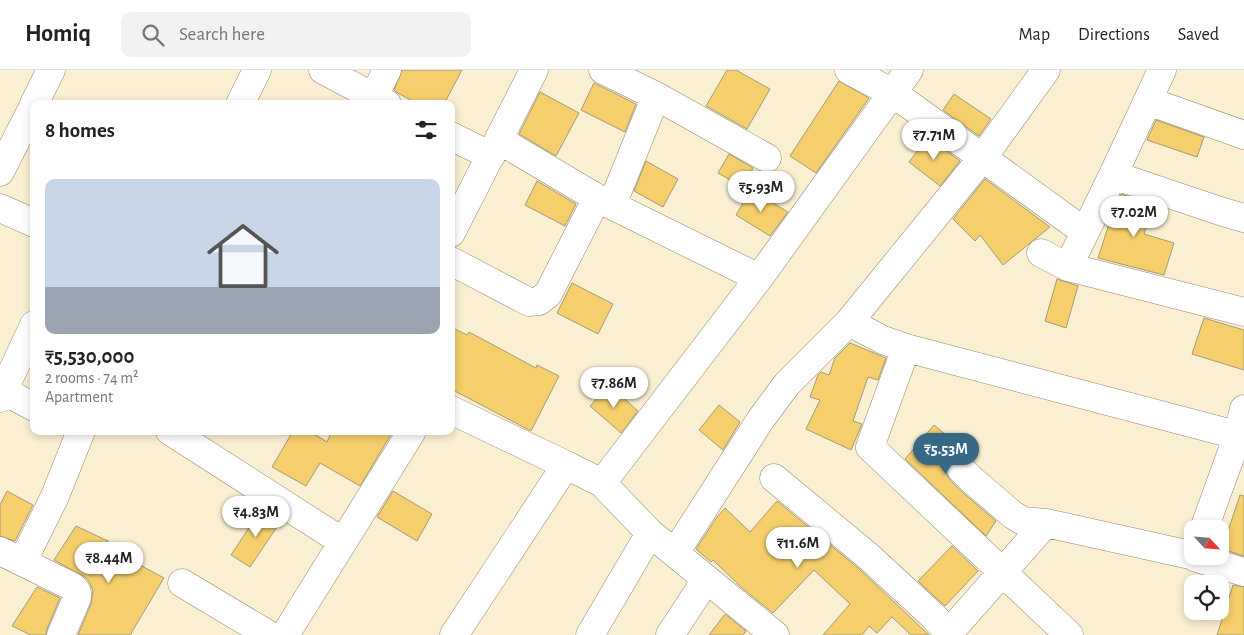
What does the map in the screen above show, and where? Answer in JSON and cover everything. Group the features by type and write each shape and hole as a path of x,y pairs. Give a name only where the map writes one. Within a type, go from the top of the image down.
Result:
{"street":[{"path":"36,100 51,70"},
{"path":"242,100 256,70"},
{"path":"323,70 374,100"},
{"path":"378,100 387,70"},
{"path":"455,225 534,70"},
{"path":"603,70 656,96 767,158"},
{"path":"849,70 893,93 984,157 1085,232"},
{"path":"602,483 759,278 909,70"},
{"path":"675,553 761,419 782,391 849,322 984,157 1046,70"},
{"path":"1068,267 1114,175 1162,70"},
{"path":"455,263 529,302 540,301 548,294 604,201 656,96"},
{"path":"1148,101 1244,136"},
{"path":"0,172 30,112"},
{"path":"455,137 495,148 759,278"},
{"path":"1114,175 1244,218"},
{"path":"0,208 30,221"},
{"path":"1041,253 1068,267 1244,312"},
{"path":"849,322 883,340 906,348 1242,427 1207,520"},
{"path":"30,333 1,392 30,405"},
{"path":"906,348 870,448 1069,635"},
{"path":"455,412 602,483 650,533 775,635"},
{"path":"61,635 77,598 77,592 73,587 11,556 55,496 79,435"},
{"path":"176,435 342,542"},
{"path":"284,635 409,435"},
{"path":"454,635 566,465"},
{"path":"961,469 1012,515 1023,521 1046,523 1184,554"},
{"path":"774,478 868,556 932,615 949,634 1046,523"},
{"path":"590,635 650,533"},
{"path":"1221,565 1244,572"},
{"path":"670,635 706,580"},
{"path":"182,583 269,635"}],"building":[{"path":"402,70 462,70 446,100 411,100 394,90"},
{"path":"727,70 736,70 770,89 747,129 706,106"},
{"path":"839,81 869,98 816,173 790,156"},
{"path":"594,83 636,104 625,132 581,110"},
{"path":"540,92 579,113 556,156 519,134"},
{"path":"954,94 991,119 979,136 943,110"},
{"path":"1156,120 1204,137 1197,157 1147,140"},
{"path":"928,137 960,161 940,186 909,162"},
{"path":"729,154 753,168 743,187 718,173"},
{"path":"646,161 678,179 663,207 634,191"},
{"path":"985,179 1050,227 1003,265 980,235 975,241 953,219"},
{"path":"537,181 576,204 565,226 525,205"},
{"path":"751,190 788,212 770,236 736,215"},
{"path":"1121,194 1154,205 1144,234 1174,243 1164,275 1098,258 1110,221 1108,220"},
{"path":"1057,279 1078,286 1066,328 1045,321"},
{"path":"572,283 613,304 598,334 557,313"},
{"path":"1204,318 1244,330 1244,370 1192,354"},
{"path":"455,329 467,335 469,332 536,368 537,365 559,376 531,431 455,391"},
{"path":"850,343 886,358 878,380 868,377 853,421 862,424 851,450 806,429 820,400 810,397 818,375 821,372 829,375 835,358"},
{"path":"609,385 638,411 621,433 590,406"},
{"path":"719,405 740,422 723,450 699,430"},
{"path":"934,425 970,455 957,454 950,458 946,464 946,473 961,491 996,521 986,536 905,459"},
{"path":"291,435 316,435 327,442 330,435 391,435 360,486 320,463 306,486 272,467"},
{"path":"7,491 33,505 15,541 0,536 0,505"},
{"path":"393,491 432,514 417,541 377,517"},
{"path":"1240,495 1244,496 1244,556 1229,551 1229,528"},
{"path":"777,501 858,568 929,635 911,635 892,617 877,633 869,626 862,635 823,635 850,604 814,570 773,613 741,587 713,560 711,562 696,549 725,508 750,532"},
{"path":"262,508 281,521 250,567 231,555"},
{"path":"76,526 108,541 105,546 164,578 130,635 78,635 91,604 93,591 85,577 54,560"},
{"path":"952,546 978,571 945,606 918,581"},
{"path":"1233,585 1244,587 1244,635 1217,635 1222,620 1229,620 1229,598"},
{"path":"37,587 60,598 46,635 31,635 12,626"},
{"path":"725,614 746,631 743,635 709,635"}]}
